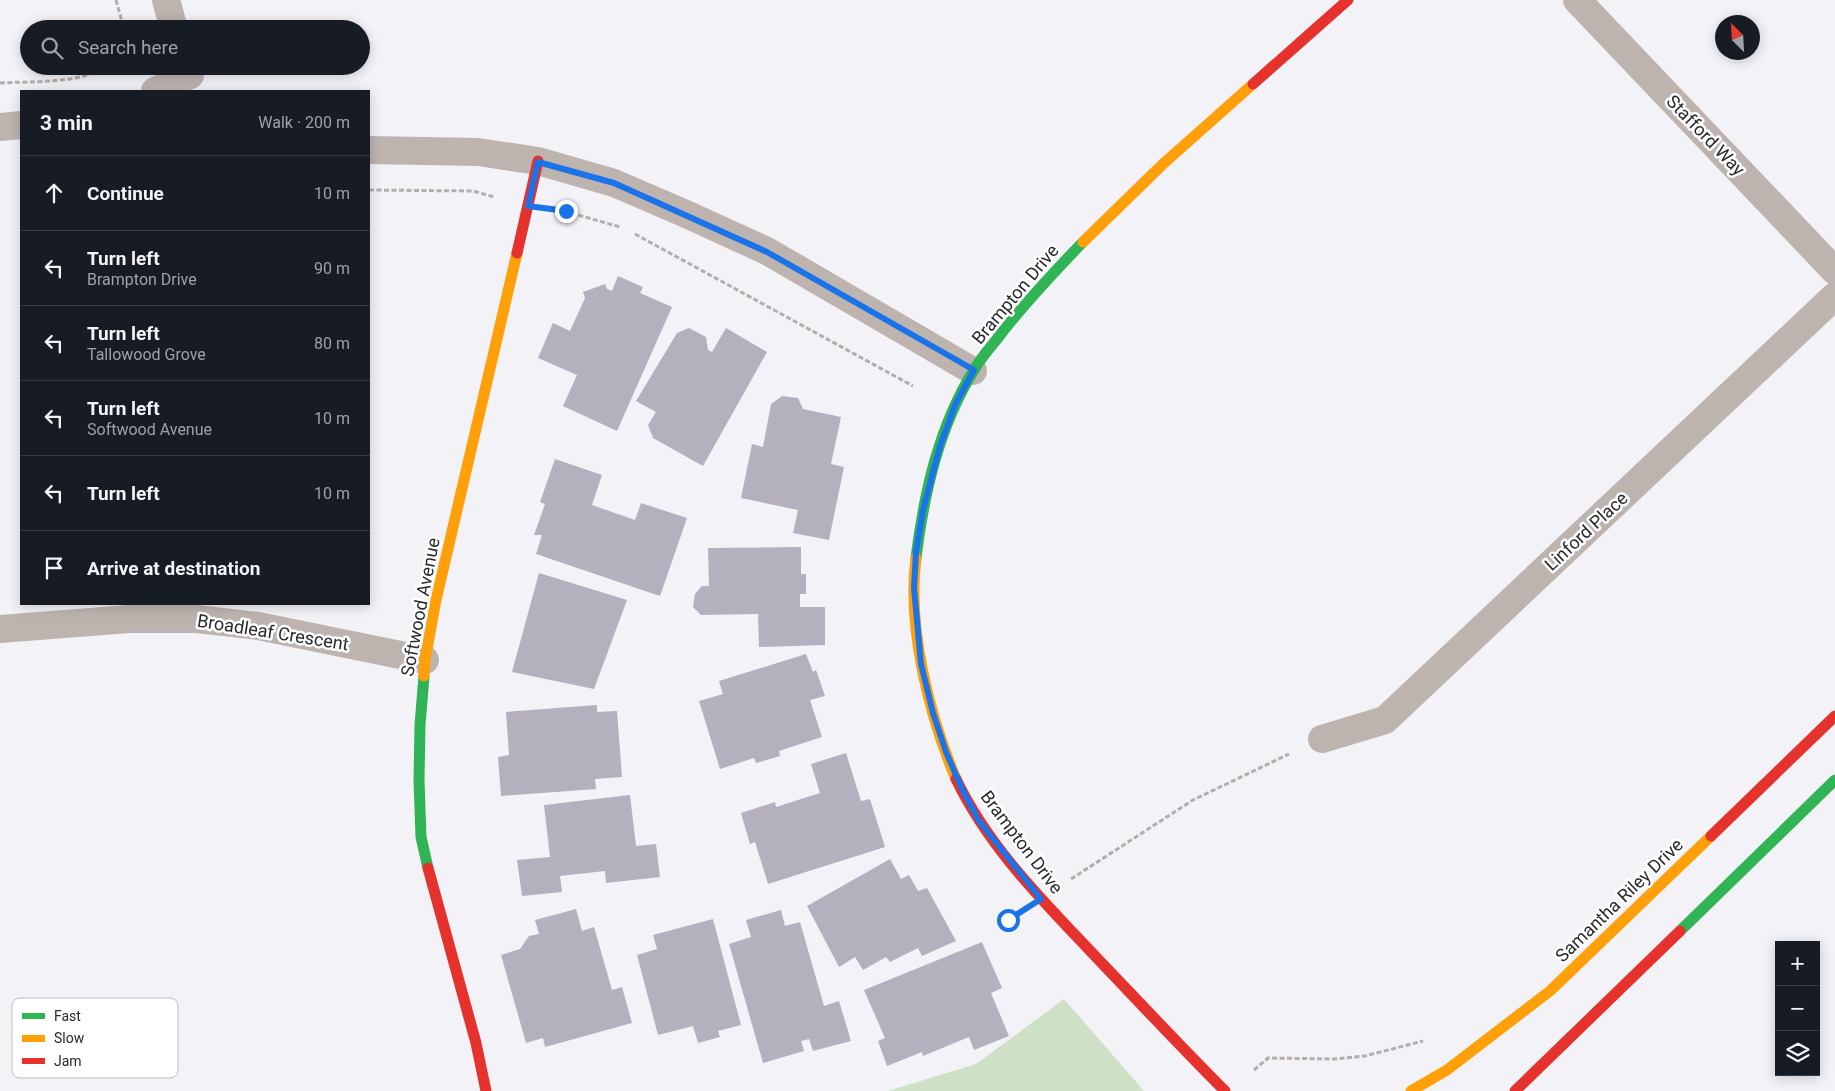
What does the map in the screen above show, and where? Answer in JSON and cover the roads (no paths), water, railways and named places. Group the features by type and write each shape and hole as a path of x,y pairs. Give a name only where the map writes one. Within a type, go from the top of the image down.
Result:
{"street":[{"path":"166,0 172,20"},
{"name":"Brampton Drive","path":"1225,1091 1041,899 979,821 962,789 946,752 933,713 921,664 914,588 916,552 923,510 940,446 955,405 974,370 1014,316 1061,263 1166,160 1348,0"},
{"name":"Stafford Way","path":"1577,0 1835,271"},
{"path":"158,90 193,77"},
{"path":"0,127 20,125"},
{"path":"370,150 478,152 538,162 614,183 767,252 974,370"},
{"name":"Softwood Avenue","path":"486,1091 476,1043 434,895 421,837 420,726 425,660 436,600 538,162"},
{"name":"Linford Place","path":"1322,739 1385,720 1835,296"},
{"name":"Broadleaf Crescent","path":"0,629 130,619 197,618 258,626 425,660"},
{"name":"Samantha Riley Drive","path":"1411,1091 1447,1070 1550,991 1835,716"},
{"path":"1515,1091 1835,780"}]}
